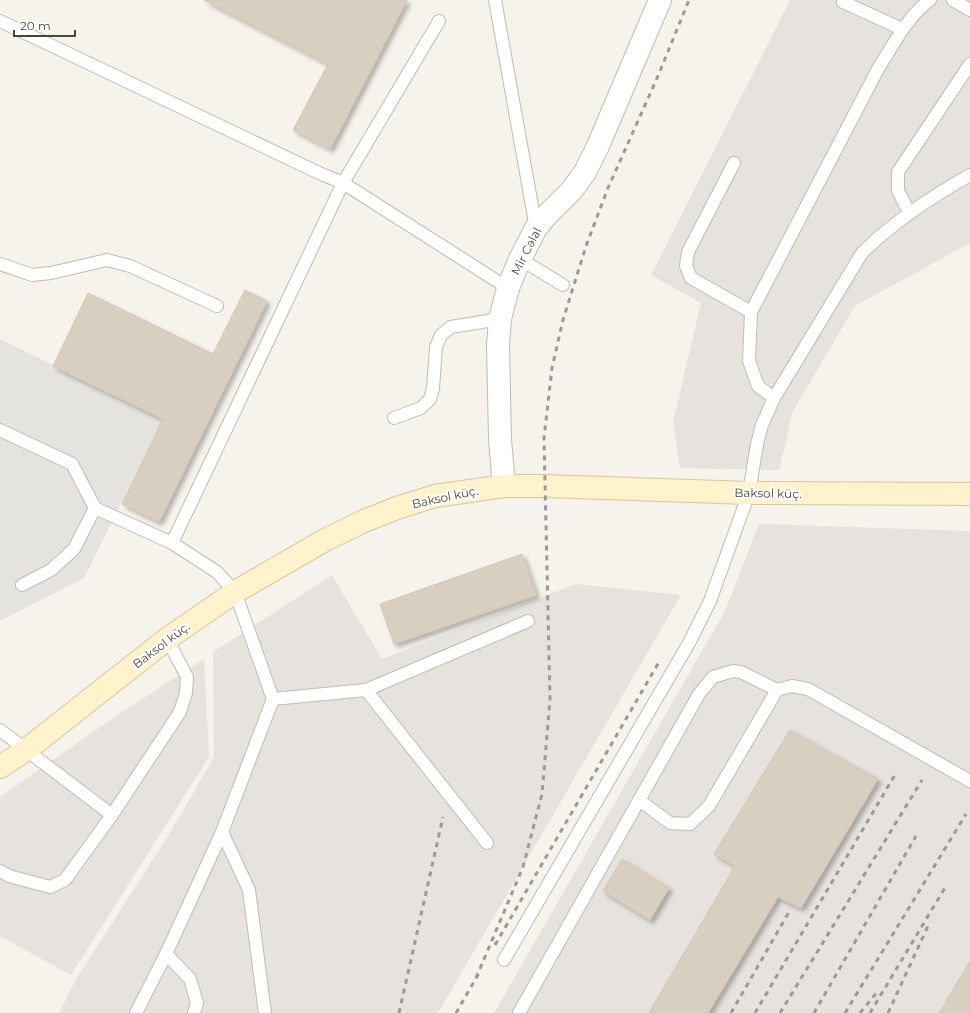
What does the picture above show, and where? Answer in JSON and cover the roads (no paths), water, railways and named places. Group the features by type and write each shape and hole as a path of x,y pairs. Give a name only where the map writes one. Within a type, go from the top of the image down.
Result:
{"main road":[{"name":"Baksol küç.","path":"0,767 26,750 167,639 235,592 325,540 364,521 397,508 436,496 504,486 553,486 749,493 970,494"}],"street":[{"name":"Mir Cəlal","path":"504,486 500,439 498,345 500,319 508,288 520,259 536,228 572,190 585,172 598,146 660,0"}],"lane":[{"path":"496,0 536,228"},
{"path":"774,398 758,386 749,361 751,312 879,67 902,29 923,5 930,0"},
{"path":"954,0 970,10"},
{"path":"843,2 902,29"},
{"path":"0,21 319,173 343,183 508,288"},
{"path":"172,543 343,183 439,21"},
{"path":"910,212 898,191 898,172 970,64"},
{"path":"734,163 688,252 686,266 691,278 751,312"},
{"path":"504,960 689,643 710,601 749,493 757,444 762,426 774,398 862,253 880,235 910,212 946,189 970,176"},
{"path":"520,259 563,285"},
{"path":"0,264 32,275 51,273 107,260 130,266 217,306"},
{"path":"394,418 421,408 430,399 433,388 436,347 441,335 451,327 500,319"},
{"path":"0,430 72,464 95,508 172,543 217,572 235,592 273,699 222,832 166,954 136,1013"},
{"path":"22,585 51,570 74,549 95,508"},
{"path":"273,699 366,690 528,622"},
{"path":"0,871 10,876 50,887 65,880 112,815 180,712 186,693 187,677 167,639"},
{"path":"519,1013 699,694 713,677 732,670 741,672 777,690 792,686 808,689 970,781"},
{"path":"366,690 487,843"},
{"path":"639,800 670,823 690,824 709,806 777,690"},
{"path":"0,730 112,815"},
{"path":"222,832 249,890 265,1013"},
{"path":"166,954 190,979 197,1003 194,1013"}],"railway":[{"path":"476,978 523,867 542,794 550,700 544,438 552,368 563,320 586,246 608,188 658,76 689,0"},
{"path":"495,945 659,662"},
{"path":"755,1013 896,773"},
{"path":"780,1013 922,780"},
{"path":"845,1013 966,814"},
{"path":"399,1013 443,817"},
{"path":"814,1013 916,836"},
{"path":"870,1013 946,886"},
{"path":"731,1013 789,912"},
{"path":"888,1013 928,926"},
{"path":"456,1013 479,973"},
{"path":"860,1013 878,991"}]}
